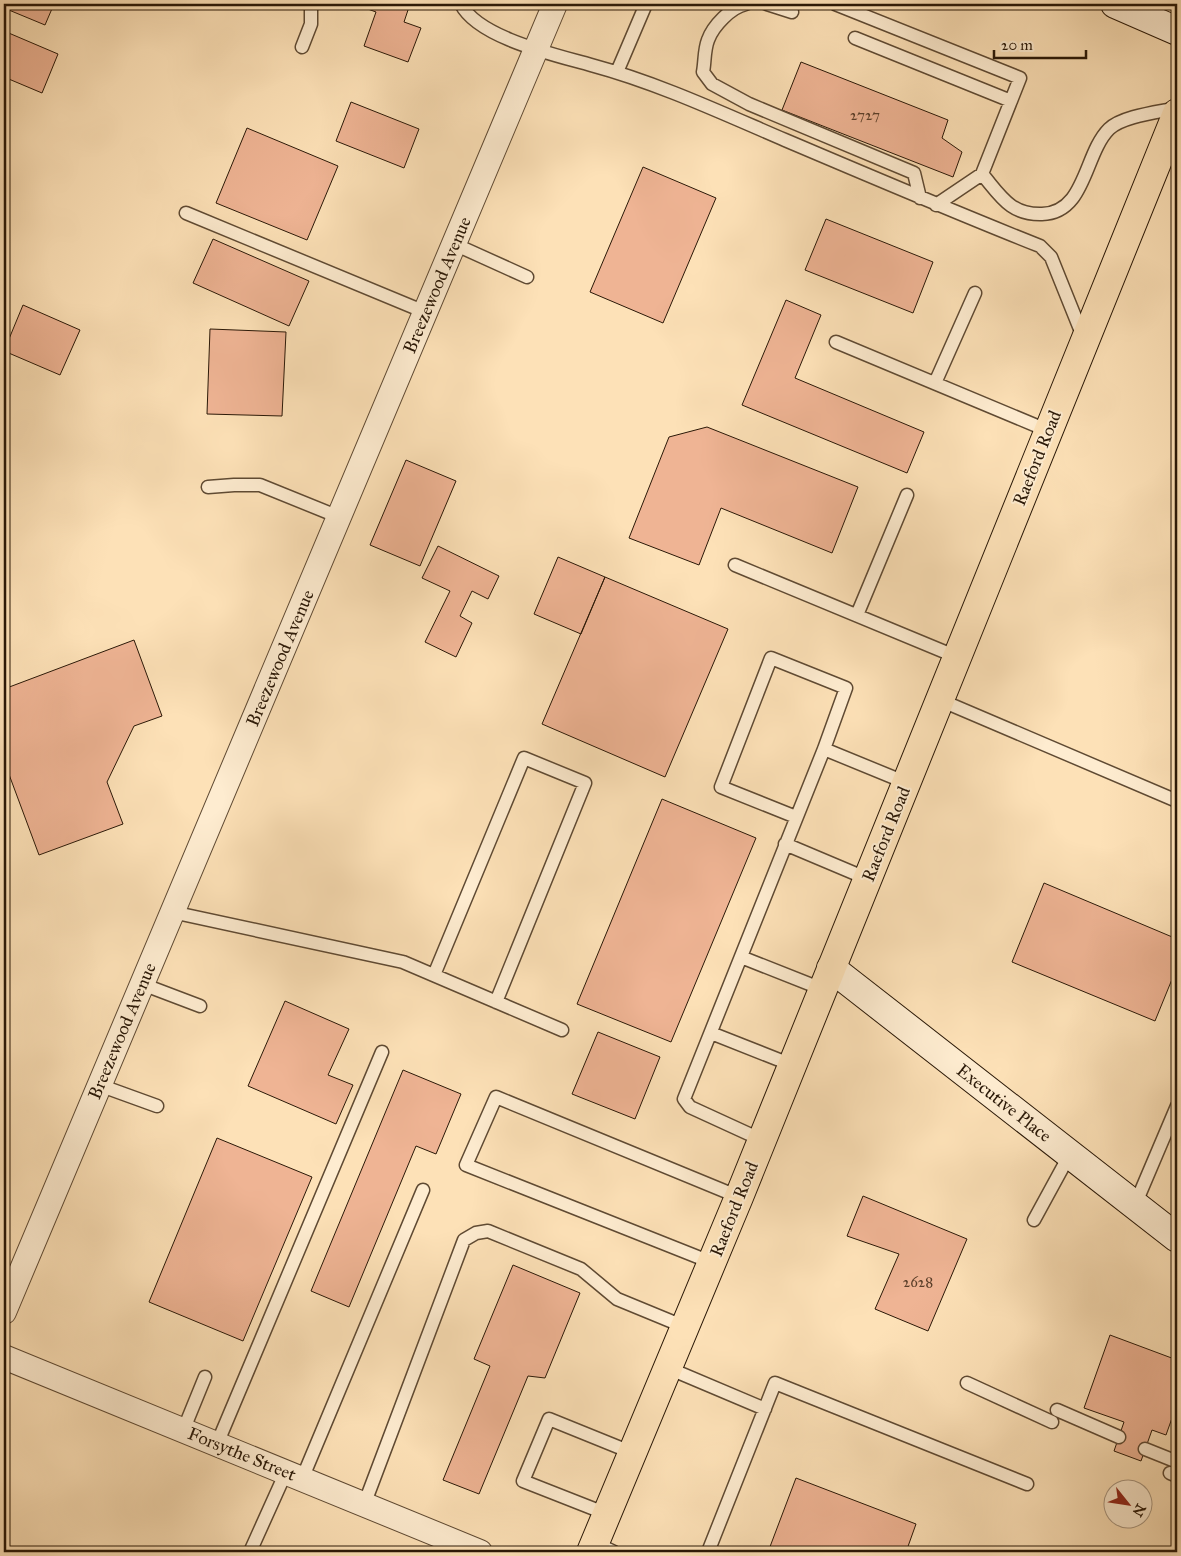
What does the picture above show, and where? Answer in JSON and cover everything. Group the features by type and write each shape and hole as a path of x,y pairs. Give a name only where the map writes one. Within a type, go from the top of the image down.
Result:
{"main road":[{"name":"Raeford Road","path":"600,1549 607,1514 740,1197 826,979 1177,114"}],"street":[{"name":"Breezewood Avenue","path":"4,1312 555,4"},
{"path":"1115,4 1177,31"},
{"name":"Executive Place","path":"826,979 1070,1154 1177,1238"},
{"name":"Forsythe Street","path":"4,1356 480,1552"}],"lane":[{"path":"302,47 311,24 311,4"},
{"path":"461,4 471,18 484,26 536,50 617,72 696,102 936,205 1040,246 1046,250 1056,269 1085,342"},
{"path":"617,72 646,4"},
{"path":"746,4 737,6 721,20 708,40 703,72 712,84 749,104 914,173 920,198"},
{"path":"767,4 792,12"},
{"path":"835,4 1020,78 982,174 936,205"},
{"path":"855,38 1012,101"},
{"path":"982,174 1010,207 1024,213 1043,214 1059,210 1070,202 1077,192 1099,143 1118,122 1177,108"},
{"path":"186,212 425,312"},
{"path":"454,244 528,277"},
{"path":"935,383 975,294"},
{"path":"836,342 1049,430"},
{"path":"208,487 260,485 339,517"},
{"path":"857,615 907,495"},
{"path":"735,565 957,657"},
{"path":"762,1140 690,1107 684,1099 824,749 846,688 771,658 722,787 796,817"},
{"path":"940,700 1177,801"},
{"path":"824,749 907,783"},
{"path":"434,975 524,758 585,782 496,1002"},
{"path":"785,844 868,878"},
{"path":"172,912 403,962 562,1030"},
{"path":"741,957 826,979"},
{"path":"142,984 200,1006"},
{"path":"711,1033 792,1065"},
{"path":"216,1444 382,1052"},
{"path":"99,1085 157,1106"},
{"path":"713,1263 466,1165 496,1098 740,1197"},
{"path":"1135,1205 1177,1106"},
{"path":"1034,1220 1070,1154"},
{"path":"250,1552 294,1476 423,1190"},
{"path":"364,1504 464,1240 476,1233 488,1231 581,1269 617,1299 685,1328"},
{"path":"668,1368 765,1409"},
{"path":"184,1431 205,1377"},
{"path":"708,1552 775,1383 1027,1484"},
{"path":"967,1383 1054,1416 1119,1437"},
{"path":"607,1514 523,1481 549,1419 633,1452"},
{"path":"1146,1449 1174,1470"}],"building":[{"path":"4,4 54,4 45,25 4,8"},
{"path":"354,4 410,4 404,22 421,28 408,62 364,46 376,12"},
{"path":"4,31 58,54 42,93 4,77"},
{"path":"801,62 948,120 942,138 962,152 953,177 782,110"},
{"path":"351,102 419,129 404,168 336,141"},
{"path":"247,128 338,166 307,240 216,203"},
{"path":"643,167 716,198 663,323 590,292"},
{"path":"826,219 933,262 913,313 805,270"},
{"path":"213,239 309,281 289,326 193,283"},
{"path":"786,300 821,315 795,378 924,432 907,473 742,405"},
{"path":"23,305 80,330 60,375 4,351"},
{"path":"210,329 286,332 282,416 207,414"},
{"path":"707,427 858,487 832,553 721,508 699,565 629,538 669,437"},
{"path":"406,460 456,481 420,566 370,545"},
{"path":"438,546 499,576 488,599 472,591 460,616 472,623 456,657 425,642 450,591 422,578"},
{"path":"558,557 605,577 581,634 534,614"},
{"path":"605,577 728,629 665,777 542,724"},
{"path":"134,640 162,716 134,726 107,782 123,824 39,855 4,761 4,689"},
{"path":"662,799 756,838 671,1042 577,1004"},
{"path":"1044,883 1177,939 1177,967 1155,1021 1012,962"},
{"path":"285,1001 349,1029 328,1075 353,1085 336,1124 248,1086"},
{"path":"598,1032 660,1057 635,1119 572,1094"},
{"path":"403,1070 461,1094 436,1154 416,1146 349,1307 311,1291"},
{"path":"217,1138 312,1177 243,1341 149,1302"},
{"path":"863,1196 967,1239 928,1331 875,1309 899,1254 847,1236"},
{"path":"513,1265 580,1293 545,1378 528,1376 479,1494 443,1480 490,1366 474,1359"},
{"path":"1110,1335 1177,1360 1177,1404 1166,1435 1152,1430 1141,1461 1114,1451 1124,1422 1084,1408"},
{"path":"796,1478 916,1524 906,1552 768,1552"}]}
